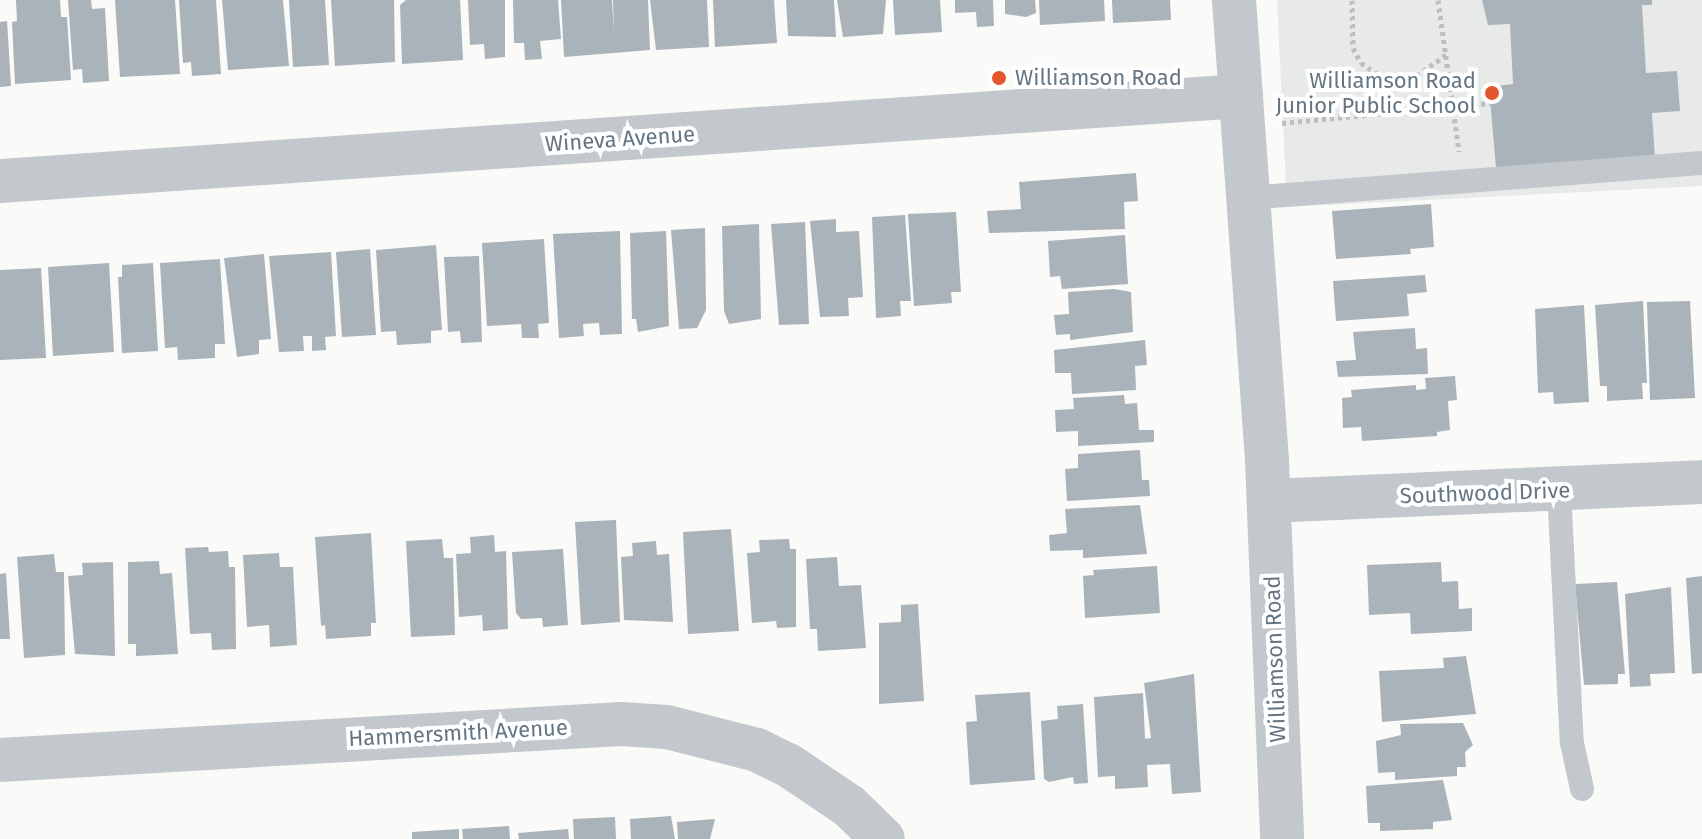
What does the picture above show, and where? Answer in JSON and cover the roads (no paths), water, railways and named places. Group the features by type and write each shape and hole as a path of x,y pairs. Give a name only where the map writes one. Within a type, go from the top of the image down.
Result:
{"street":[{"name":"Williamson Road","path":"1234,0 1255,110 1247,198 1269,501 1282,839"},
{"name":"Wineva Avenue","path":"0,181 1255,110"},
{"name":"Southwood Drive","path":"1269,501 1702,482"},
{"name":"Hammersmith Avenue","path":"0,760 621,724 667,727 757,750 788,765 849,806 883,839"}],"lane":[{"path":"1247,198 1461,185 1702,163"},
{"path":"1559,490 1572,743 1582,789"}],"place":[{"name":"Williamson Road","path":"999,78"},
{"name":"Williamson Road Junior Public School","path":"1492,93"}]}
